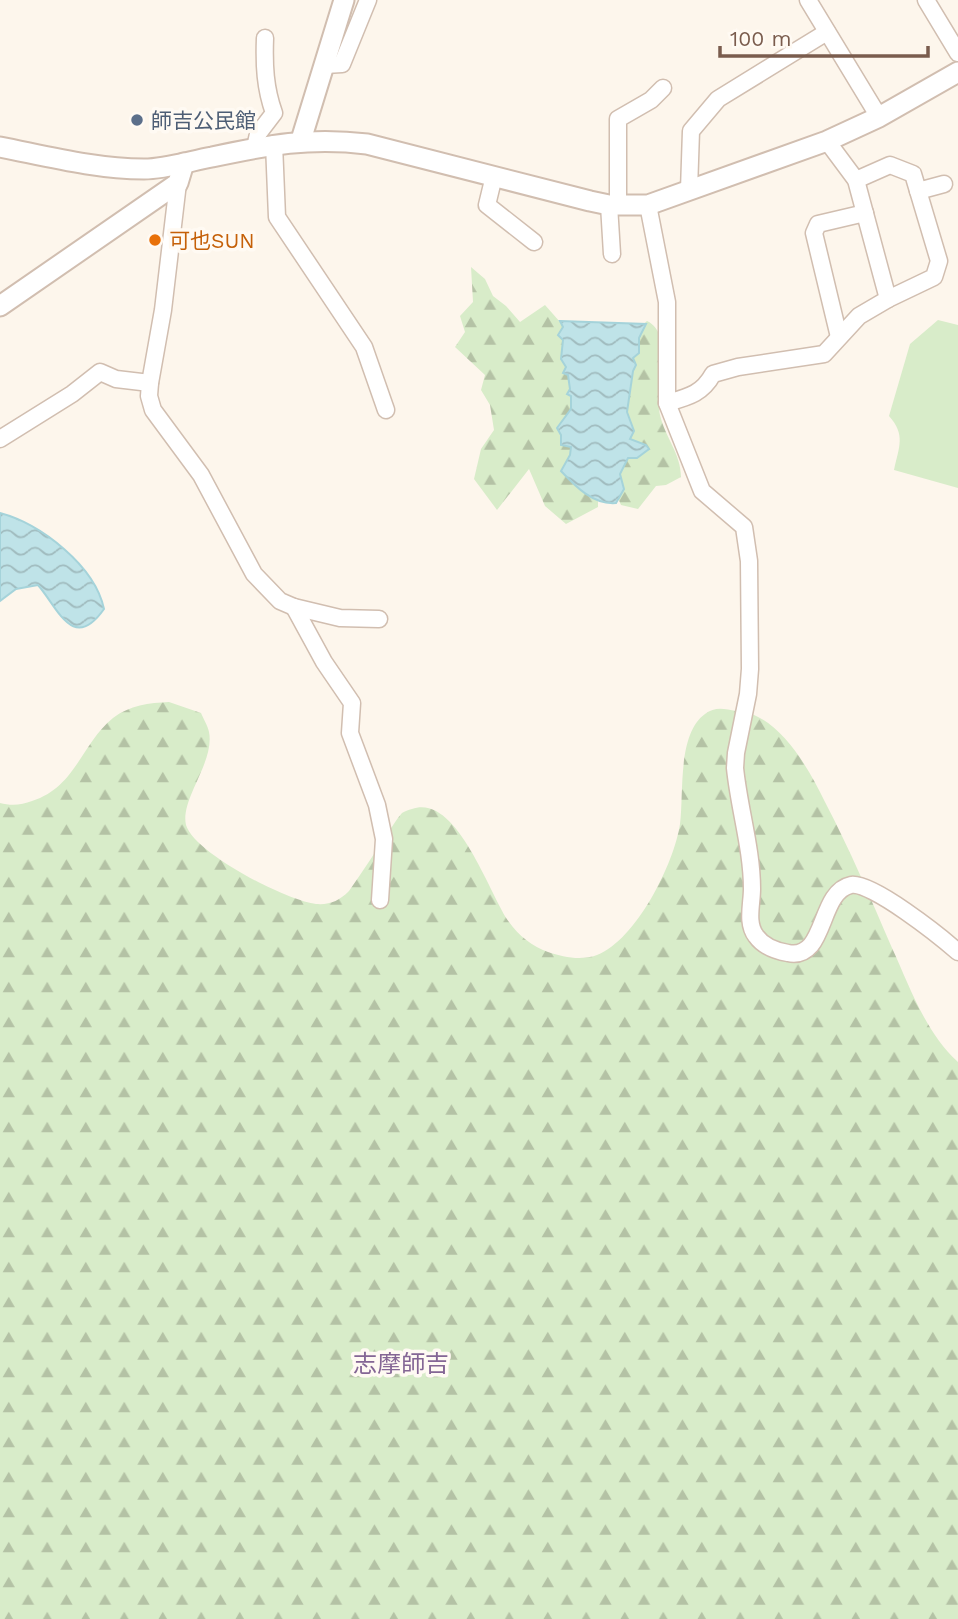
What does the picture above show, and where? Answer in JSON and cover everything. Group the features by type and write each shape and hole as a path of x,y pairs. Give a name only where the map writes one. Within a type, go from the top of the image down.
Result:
{"street":[{"path":"301,140 344,0"},
{"path":"324,65 342,64 368,0"},
{"path":"808,0 879,117"},
{"path":"926,0 958,52"},
{"path":"689,190 691,131 718,99 827,32"},
{"path":"265,38 263,69 267,94 274,113 258,134 264,146 277,217 364,347 386,411"},
{"path":"0,147 110,166 145,169 301,140 367,144 614,205 648,205 827,141 879,117 958,72"},
{"path":"612,254 618,119 650,100 663,88"},
{"path":"827,141 856,180 888,299"},
{"path":"184,163 178,183 163,310 150,383 149,396 153,410 201,474 254,574 281,601 294,607 340,618 379,618"},
{"path":"667,403 695,395 706,387 713,374 824,354 859,316 934,277 939,261 913,174 890,165 856,180"},
{"path":"494,176 487,205 534,242"},
{"path":"0,306 178,183"},
{"path":"918,191 944,184"},
{"path":"648,205 667,302 667,403 702,491 744,527 749,561 750,669 735,768 752,887 750,918 755,935 770,948 792,954 803,952 812,944 839,891 851,885 863,885 932,930 958,951"},
{"path":"839,337 814,233 818,224 865,214"},
{"path":"0,439 72,394 100,372 116,379 150,383"},
{"path":"294,607 324,662 352,703 350,733 377,805 384,839 380,900"}],"green space":[{"path":"471,267 485,279 493,296 520,322 545,305 568,331 598,492 598,507 566,524 545,506 529,469 497,510 474,479 481,449 494,430 490,405 481,390 485,375 455,347 465,332 460,316 473,302"},
{"path":"938,320 958,325 958,488 894,470 899,435 889,416 910,344"},
{"path":"647,321 655,328 660,338 663,363 660,415 678,461 681,477 666,485 656,486 638,509 621,505 616,494 627,438 625,386 639,328"},
{"path":"169,702 201,713 208,730 207,756 188,804 186,825 206,849 223,862 264,885 302,901 330,903 349,891 402,813 428,808 443,816 457,830 509,922 517,931 542,950 572,958 591,957 612,947 639,918 651,899 676,840 680,824 683,765 690,735 696,723 713,710 750,713 776,729 786,740 812,777 834,820 927,1023 958,1062 958,1619 0,1619 0,803 20,804 47,794 69,775 102,728 113,718 133,707"}],"water":[{"path":"560,321 646,324 639,338 639,353 633,358 636,365 627,412 634,431 630,439 646,445 649,449 637,458 628,458 620,474 624,489 616,503 592,498 561,471 570,455 571,447 561,445 561,435 557,428 571,409 571,396 567,394 570,389 568,375 563,373 566,367 561,359 563,340 558,335 563,327"},
{"path":"0,513 49,537 90,577 104,609 93,622 83,627 75,627 67,622 38,585 16,589 0,601"}],"place":[{"name":"師吉公民館","path":"137,120"},
{"name":"可也SUN","path":"155,240"}],"district":[{"name":"志摩師吉","path":"401,1364"}]}
